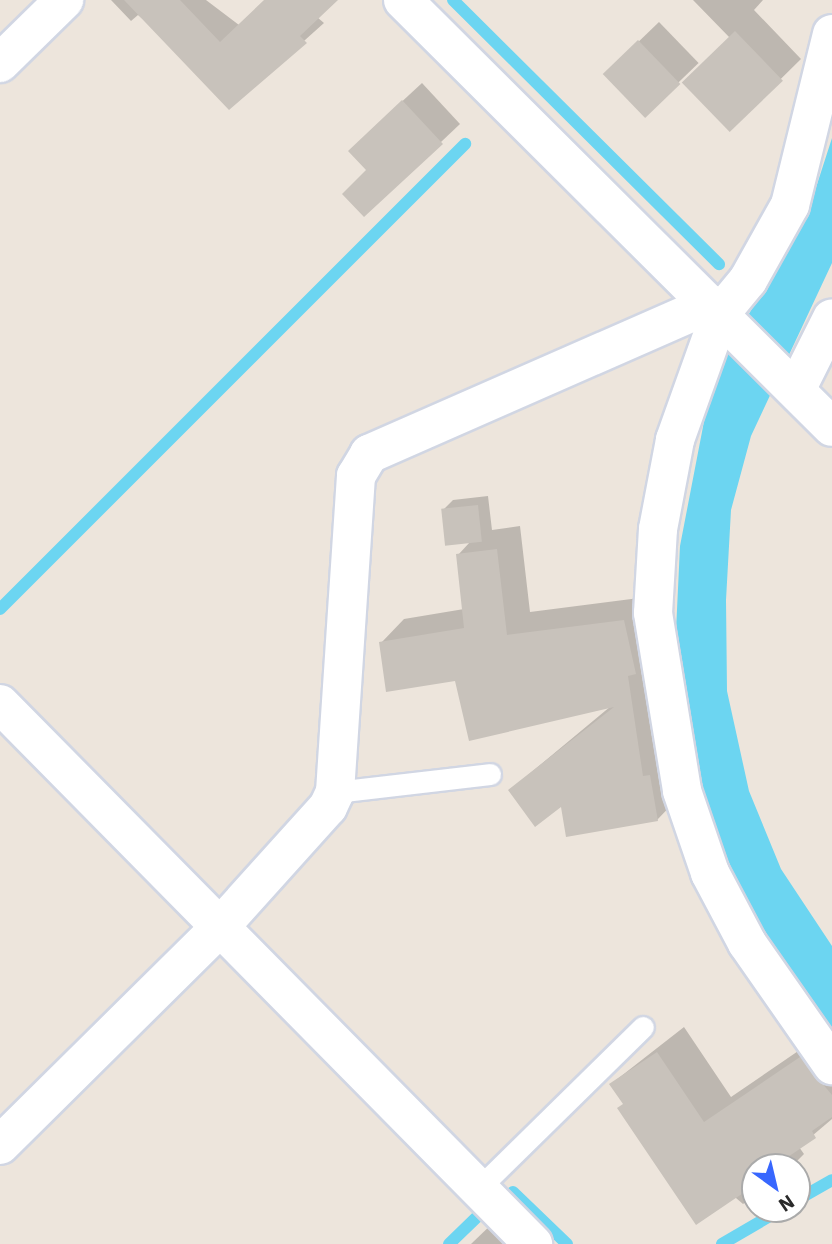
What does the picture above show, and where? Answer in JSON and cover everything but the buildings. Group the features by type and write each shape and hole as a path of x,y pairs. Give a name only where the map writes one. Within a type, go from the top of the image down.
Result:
{"street":[{"path":"0,63 64,0"},
{"path":"403,0 832,426"},
{"path":"832,34 790,205 748,280 722,316 675,440 657,529 653,613 662,700 682,790 710,873 747,943 832,1065"},
{"path":"0,1145 218,929 335,792 356,476 369,454 722,316"},
{"path":"790,385 832,318"},
{"path":"0,704 218,929 533,1244"}],"lane":[{"path":"335,792 490,774"},
{"path":"478,1189 643,1027"}],"water":[{"path":"832,138 832,263 751,436 731,510 726,600 727,691 749,791 781,869 832,946 832,1028 752,915 707,813 675,652 680,546 712,380 811,203"}],"waterway":[{"path":"453,0 719,264"},
{"path":"0,609 465,144"},
{"path":"811,1192 832,1180"},
{"path":"513,1192 567,1244"},
{"path":"449,1244 477,1217"},
{"path":"722,1244 758,1223"}]}
